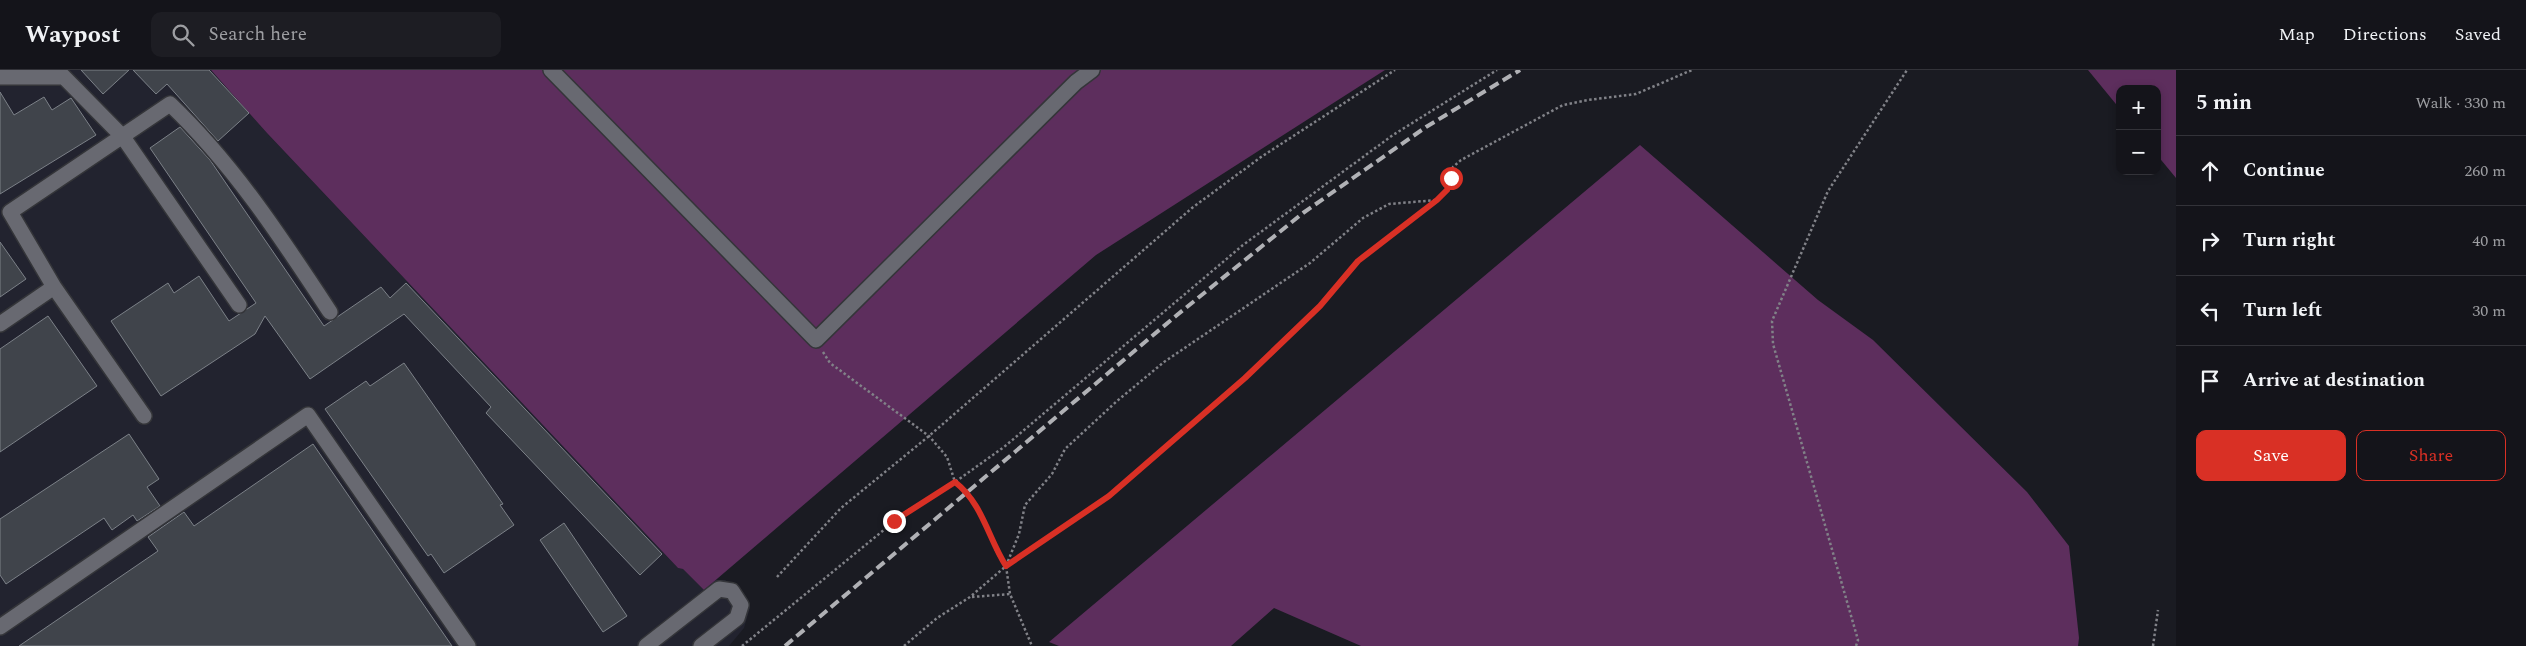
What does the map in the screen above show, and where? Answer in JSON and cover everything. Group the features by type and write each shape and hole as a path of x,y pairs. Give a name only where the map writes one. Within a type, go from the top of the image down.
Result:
{"lane":[{"path":"551,70 816,340 1076,82 1092,70"},
{"path":"0,77 60,73 123,137 239,305"},
{"path":"144,416 5,214 170,104 229,165 330,312"},
{"path":"0,324 54,286"},
{"path":"0,627 308,416 468,646"},
{"path":"646,646 719,589 732,591 741,606 736,618 701,646"}],"path":[{"path":"777,576 841,508 930,436 1192,208 1261,157 1395,70"},
{"path":"742,646 907,511 955,482 1004,447 1243,245 1393,135 1496,70"},
{"path":"904,646 937,618 970,597 1006,566 1109,496 1245,378 1320,306 1358,261 1437,200 1447,190 1453,167 1460,160 1563,106 1588,100 1636,94 1692,70"},
{"path":"1856,646 1858,640 1773,344 1772,321 1828,191 1907,70"},
{"path":"1006,566 1019,534 1025,505 1052,474 1065,449 1116,401 1164,362 1310,263 1363,218 1389,204 1437,200"},
{"path":"816,340 830,363 930,436 947,457 955,482 967,492 981,513 997,552 1006,566 1010,594 1032,646"},
{"path":"970,597 1010,594"},
{"path":"2154,646 2158,610"}],"shaded area":[{"path":"0,70 211,70 267,133 678,568 683,569 704,590 713,580 725,580 742,591 750,608 744,628 729,646 0,646"},
{"path":"211,70 1385,70 1096,255 704,590 683,569 678,568 267,133"},
{"path":"2088,70 2176,70 2176,178 2161,160 2161,85 2116,85 2116,104"},
{"path":"1640,145 1818,300 1873,340 2027,492 2069,546 2079,638 2078,646 1361,646 1274,608 1231,646 1059,646 1049,642"}],"building":[{"path":"81,70 129,70 103,94"},
{"path":"133,70 209,70 249,113 218,141 167,84 156,94"},
{"path":"0,92 14,115 44,97 52,110 71,98 96,135 0,194"},
{"path":"180,127 210,160 324,326 381,287 390,298 406,283 662,554 640,575 486,413 491,407 404,314 310,379 265,316 255,334 161,396 111,321 168,283 174,293 199,276 229,321 256,303 150,148"},
{"path":"0,242 26,279 0,297"},
{"path":"48,316 97,386 0,452 0,349"},
{"path":"404,363 503,504 500,505 514,525 444,573 431,554 428,556 325,409 366,381 370,386"},
{"path":"129,434 159,479 147,487 160,506 137,521 133,515 112,530 104,518 6,584 0,575 0,519"},
{"path":"313,444 452,646 19,646 158,551 148,537 184,512 194,526"},
{"path":"564,523 627,616 603,632 540,540"}],"railway":[{"path":"785,646 1177,315 1303,213 1426,127 1520,70"}],"route":[{"path":"894,521 955,482 967,492 981,513 997,552 1006,566 1109,496 1245,378 1320,306 1358,261 1437,200 1447,190 1451,178"}]}
